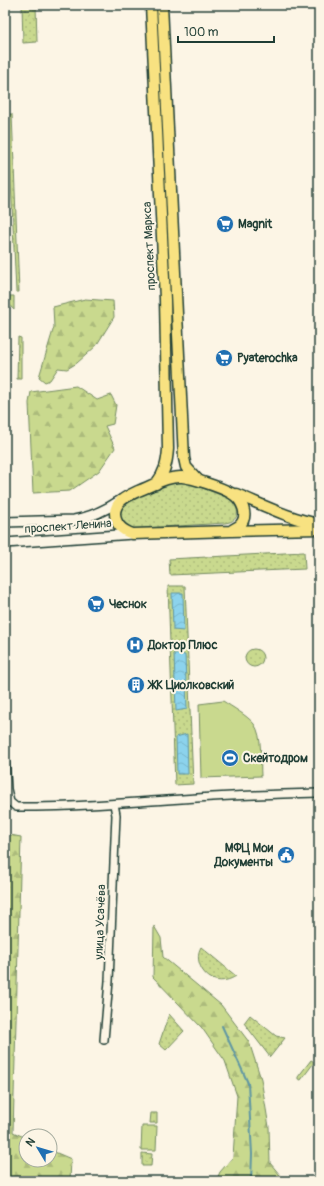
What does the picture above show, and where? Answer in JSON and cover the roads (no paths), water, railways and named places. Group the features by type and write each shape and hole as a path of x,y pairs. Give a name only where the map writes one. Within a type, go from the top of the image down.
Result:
{"main road":[{"name":"проспект Маркса","path":"151,5 165,299 168,449 164,471 156,484"},
{"name":"проспект Маркса","path":"162,5 184,458 186,466 198,480"},
{"path":"168,449 184,449"},
{"path":"319,524 288,516 232,493 189,478 174,477 156,484 125,497 116,508 116,518 120,527 124,531 133,534 231,530 319,529"},
{"path":"231,530 242,521 244,510 240,501 232,493"},
{"name":"проспект Ленина","path":"5,522 74,520 84,518 108,509 125,497"},
{"name":"проспект Ленина","path":"5,543 133,534"}],"street":[{"path":"5,760 7,789 10,802 16,807 114,804 252,795 319,793"},
{"name":"улица Усачёва","path":"104,1040 109,981 116,815 114,804"}],"water":[{"path":"172,593 183,593 184,631 173,630"},
{"path":"174,653 185,655 187,709 176,711"},
{"path":"187,734 188,774 177,774 176,737"}],"waterway":[{"path":"222,1026 248,1083 252,1154 251,1181"}],"place":[{"name":"Magnit","path":"225,224"},
{"name":"Pyaterochka","path":"224,358"},
{"name":"Чеснок","path":"96,604"},
{"name":"Доктор Плюс","path":"135,645"},
{"name":"ЖК Циолковский","path":"136,685"},
{"name":"Скейтодром","path":"230,758"},
{"name":"МФЦ Мои Документы","path":"286,855"}]}
